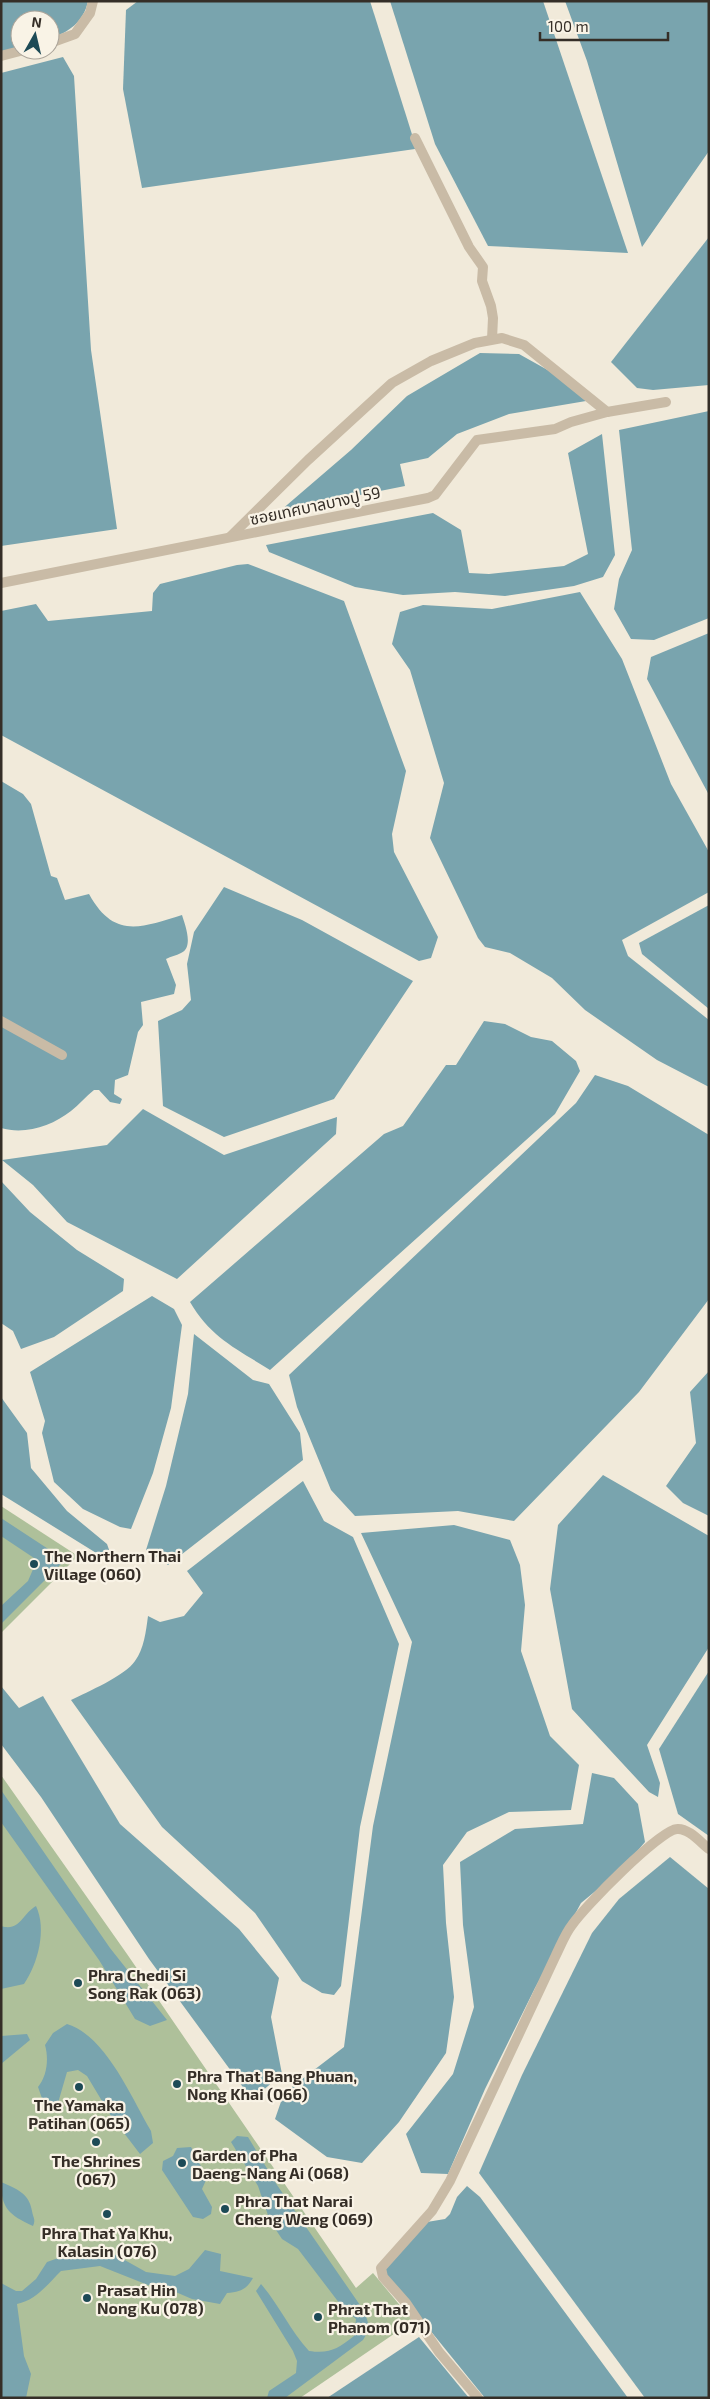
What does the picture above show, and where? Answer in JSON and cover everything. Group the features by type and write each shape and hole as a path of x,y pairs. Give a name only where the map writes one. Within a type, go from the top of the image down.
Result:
{"street":[{"path":"60,39 74,34 90,13 93,1"},
{"path":"415,138 469,247 483,267 482,281 491,306 493,318 492,339"},
{"path":"229,538 308,460 392,383 458,348 502,338 524,345 606,412"},
{"name":"ซอยเทศบาลบางปู 59","path":"1,583 428,498 435,495 477,440 555,429 571,422 606,412 666,402"},
{"path":"1,1021 62,1055"},
{"path":"478,2398 439,2352 406,2303 384,2277 381,2268 432,2211 450,2181 556,1955 570,1927 583,1910 630,1864 670,1831 686,1830 709,1850"}],"green space":[{"path":"1,1506 78,1556 1,1633"},
{"path":"1,1775 127,1954 356,2288 373,2273 413,2321 300,2398 1,2398"}],"water":[{"path":"1,1 88,1 83,15 75,25 60,34 60,10 10,10 10,50 1,52"},
{"path":"138,1 370,1 416,147 415,149 142,188 123,89 126,10"},
{"path":"390,1 543,1 628,253 488,246 435,144"},
{"path":"565,1 709,1 709,151 642,247 587,61"},
{"path":"63,57 74,76 91,350 117,529 1,546 1,73 51,60 60,60 60,58"},
{"path":"709,237 709,385 653,390 637,388 611,362"},
{"path":"480,353 519,354 553,373 586,401 509,414 457,434 428,458 400,464 405,486 280,511 351,450 407,396"},
{"path":"709,411 709,618 654,640 631,639 614,609 619,579 632,550 619,430"},
{"path":"602,434 615,555 603,577 574,586 505,596 455,592 403,595 355,587 269,552 266,545 433,513 461,530 469,573 489,574 564,566 588,554 568,453"},
{"path":"248,564 344,601 406,771 392,834 394,852 438,937 431,958 419,961 1,735 1,611 36,604 48,621 152,611 153,593 160,584"},
{"path":"580,592 622,659 671,784 709,852 709,892 622,940 628,956 709,1020 709,1087 657,1060 585,1010 552,978 510,953 485,947 478,938 430,838 444,783 410,670 392,644 400,612 423,605 492,609"},
{"path":"709,633 709,795 647,679 651,657"},
{"path":"1,781 23,794 31,804 51,876 57,878 65,900 89,894 98,908 108,918 118,924 129,926 153,924 182,915 188,941 185,950 166,959 176,985 174,994 141,1002 143,1025 138,1032 128,1075 115,1080 114,1094 122,1099 120,1104 110,1102 99,1090 94,1090 64,1116 47,1125 29,1130 1,1128"},
{"path":"224,887 302,920 413,981 334,1099 224,1137 163,1106 158,1021 182,1010 191,1000 187,964 194,932"},
{"path":"709,905 709,1009 642,954 639,943"},
{"path":"484,1021 505,1024 531,1037 552,1041 576,1061 580,1071 555,1114 270,1370 216,1334 190,1302 384,1134 403,1126 446,1065 456,1065"},
{"path":"595,1075 628,1086 709,1135 709,1299 639,1392 514,1521 458,1511 355,1516 331,1490 297,1407 289,1375 576,1103"},
{"path":"143,1109 224,1155 337,1117 336,1134 177,1279 67,1222 33,1185 2,1160 107,1145"},
{"path":"1,1181 30,1212 77,1250 124,1279 123,1291 54,1337 21,1349 13,1331 1,1323"},
{"path":"152,1296 174,1309 182,1325 171,1408 153,1473 131,1529 120,1527 83,1509 54,1482 42,1433 45,1421 30,1372"},
{"path":"194,1334 253,1380 269,1384 300,1433 303,1460 168,1565 146,1550 166,1486 188,1394"},
{"path":"709,1371 709,1516 683,1503 666,1486 696,1443 690,1392"},
{"path":"1,1397 27,1433 31,1468 67,1511 107,1544 114,1564 1,1494"},
{"path":"603,1475 709,1536 709,1647 647,1745 660,1783 658,1797 649,1792 572,1709 550,1589 558,1525"},
{"path":"303,1481 324,1521 353,1537 399,1644 360,1827 341,1986 334,1995 322,1993 302,1981 255,1913 162,1827 71,1700 105,1683 130,1667 143,1645 148,1616 160,1622 184,1616 203,1593 187,1571"},
{"path":"1,1518 65,1560 1,1624 1,1606 28,1581 37,1560 1,1536"},
{"path":"454,1525 510,1540 520,1565 525,1605 521,1651 550,1736 579,1765 571,1810 509,1812 467,1832 443,1865 446,1923 454,1997 446,2053 399,2122 362,2163 327,2157 275,2119 284,2093 344,2047 373,1826 412,1642 361,1533"},
{"path":"709,1671 709,1836 678,1814 659,1749"},
{"path":"1,1686 19,1708 43,1696 120,1824 239,1929 279,1978 271,2017 282,2074 261,2092 245,2090 149,1959 41,1797 1,1744"},
{"path":"592,1773 614,1778 638,1804 645,1842 621,1870 581,1903 535,1988 485,2089 448,2174 421,2173 406,2134 453,2074 474,2007 463,1925 460,1862 515,1829 583,1824"},
{"path":"1,1790 110,1948 167,2020 150,2026 135,2019 99,1960 1,1822"},
{"path":"670,1857 709,1889 709,2398 645,2398 479,2173 522,2075 592,1933 619,1899"},
{"path":"36,1906 41,1925 41,1936 33,1967 24,1984 1,1989 1,1926 7,1927 17,1924"},
{"path":"67,2024 81,2031 94,2041 126,2085 151,2131 153,2143 140,2154 111,2116 87,2076 78,2070 67,2072 58,2103 44,2104 38,2087 46,2067 45,2045 53,2033"},
{"path":"27,2034 30,2040 1,2064 1,2036"},
{"path":"237,2136 248,2137 277,2185 362,2308 368,2324 363,2340 285,2398 267,2398 269,2391 296,2373 297,2361 293,2351 256,2291 261,2284 309,2351 322,2352 333,2350 343,2344 354,2336 356,2319 343,2308 298,2249 282,2239 270,2221 258,2186 231,2142"},
{"path":"191,2147 207,2178 202,2189 212,2207 211,2214 203,2219 193,2217 162,2170 163,2161 173,2156 177,2148"},
{"path":"1,2182 21,2192 28,2200 34,2218 33,2226 8,2210 1,2191"},
{"path":"467,2186 480,2197 628,2398 485,2398 382,2271 427,2222 445,2219 450,2214 457,2197"},
{"path":"205,2250 221,2254 220,2271 253,2278 242,2290 227,2293 220,2304 192,2299 171,2290 148,2285 100,2266 61,2271 36,2295 17,2304 24,2356 31,2374 26,2398 1,2398 1,2283 16,2291 22,2291 36,2279 47,2262 64,2256 97,2252 114,2254 146,2272 175,2276 189,2269"},
{"path":"419,2337 469,2398 327,2398"}],"place":[{"name":"The Northern Thai Village (060)","path":"34,1564"},
{"name":"Phra Chedi Si Song Rak (063)","path":"78,1983"},
{"name":"Phra That Bang Phuan, Nong Khai (066)","path":"177,2084"},
{"name":"The Yamaka Patihan (065)","path":"79,2087"},
{"name":"The Shrines (067)","path":"96,2142"},
{"name":"Garden of Pha Daeng-Nang Ai (068)","path":"182,2163"},
{"name":"Phra That Narai Cheng Weng (069)","path":"225,2209"},
{"name":"Phra That Ya Khu, Kalasin (076)","path":"107,2214"},
{"name":"Prasat Hin Nong Ku (078)","path":"87,2298"},
{"name":"Phrat That Phanom (071)","path":"318,2317"}]}
